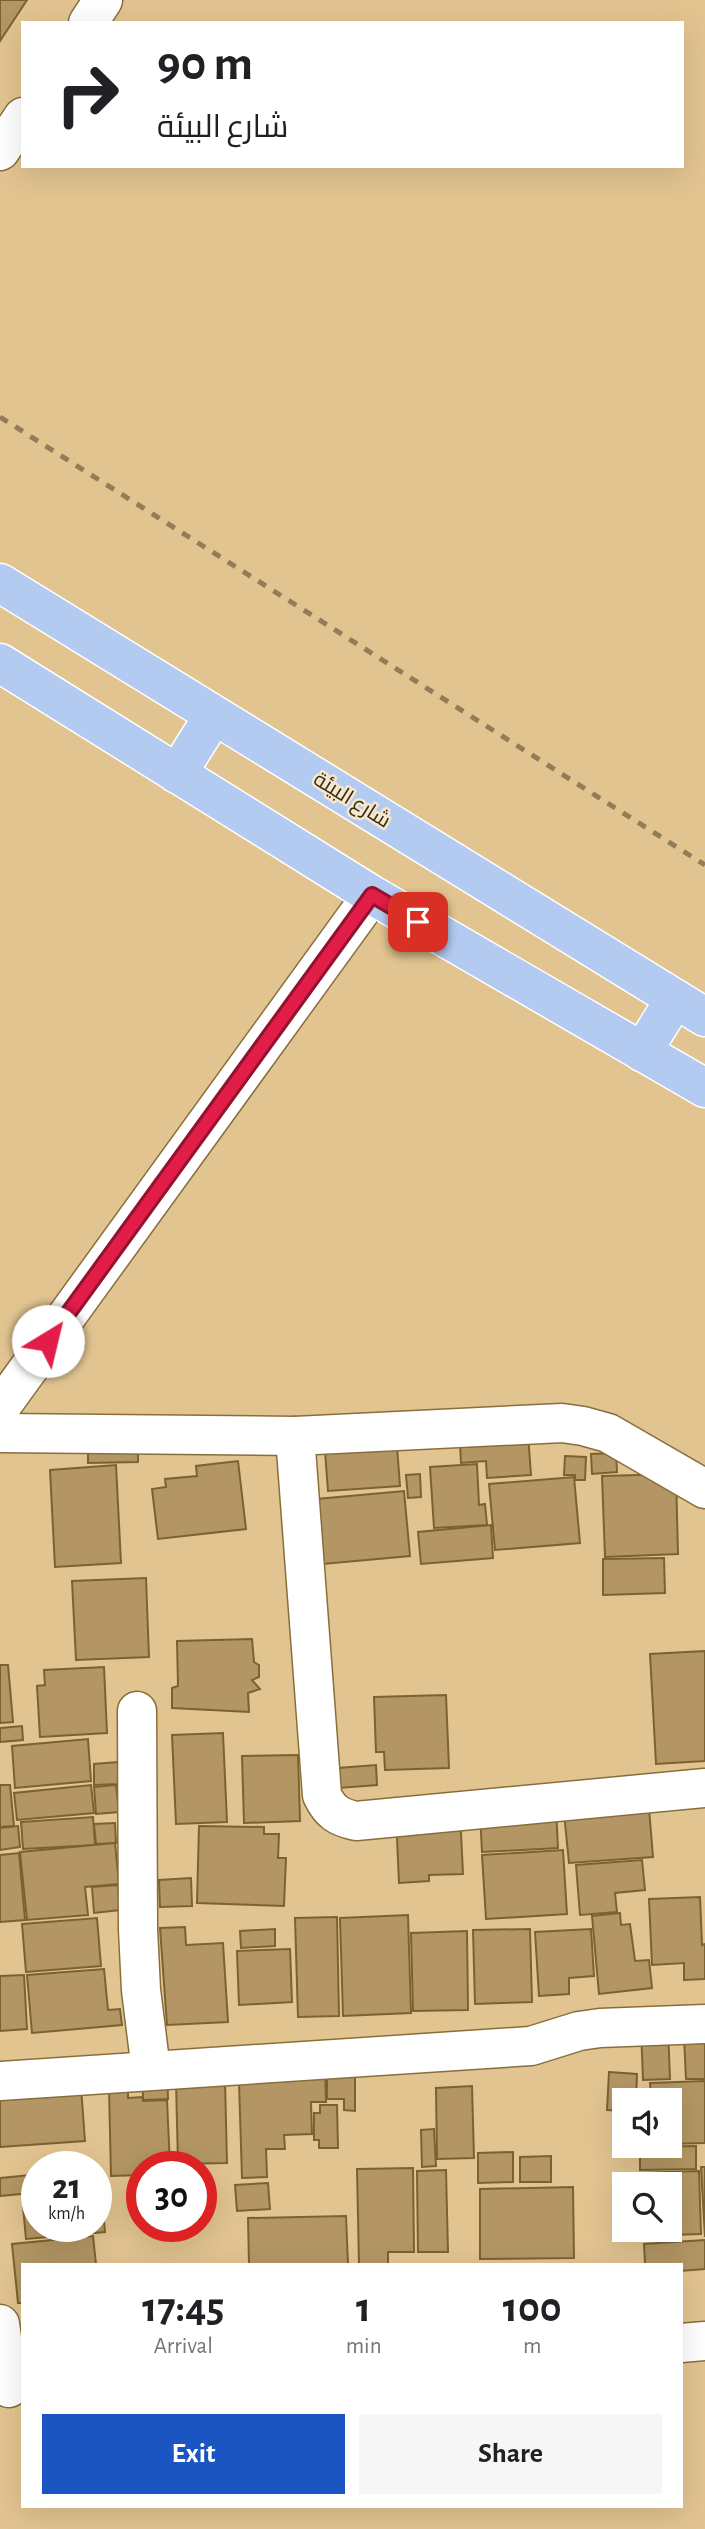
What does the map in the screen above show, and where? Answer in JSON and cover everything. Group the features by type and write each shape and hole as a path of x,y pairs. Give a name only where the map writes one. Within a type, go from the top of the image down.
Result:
{"main road":[{"name":"شارع البيئة","path":"3,592 214,715 690,1008"},
{"path":"0,663 372,895 705,1088"},
{"path":"177,774 214,715"},
{"path":"642,1052 690,1008"}],"street":[{"path":"89,21 103,0"},
{"path":"0,150 21,120"},
{"path":"0,1408 372,895"},
{"path":"0,1433 295,1436 522,1424 583,1426 608,1433 705,1489"},
{"path":"295,1436 322,1795 328,1808 338,1817 356,1821 705,1788"},
{"path":"137,1711 138,1929 141,1990 151,2070"},
{"path":"0,2081 531,2046 579,2031 600,2028 705,2024"},
{"path":"0,2324 10,2388"},
{"path":"683,2343 705,2341"}],"building":[{"path":"0,0 27,0 0,41"},
{"path":"527,1420 531,1475 487,1478 486,1461 461,1463 459,1425"},
{"path":"396,1433 400,1486 328,1491 324,1438"},
{"path":"138,1436 138,1462 88,1463 88,1438"},
{"path":"616,1453 617,1472 592,1474 591,1454"},
{"path":"565,1456 586,1457 585,1480 575,1480 575,1475 564,1475"},
{"path":"238,1461 246,1529 158,1539 152,1489 166,1487 165,1479 197,1476 196,1466"},
{"path":"477,1464 479,1505 485,1504 487,1525 434,1528 430,1467"},
{"path":"116,1465 121,1563 55,1567 50,1470"},
{"path":"420,1474 421,1497 408,1498 406,1475"},
{"path":"676,1474 678,1554 605,1557 602,1476"},
{"path":"574,1477 580,1543 495,1550 489,1484"},
{"path":"404,1491 410,1556 323,1564 317,1499"},
{"path":"491,1525 493,1558 421,1564 418,1532"},
{"path":"664,1558 665,1593 603,1595 603,1559"},
{"path":"146,1578 149,1657 76,1660 72,1581"},
{"path":"252,1639 254,1662 259,1665 259,1677 252,1680 260,1689 248,1693 249,1712 172,1708 172,1688 178,1686 177,1641"},
{"path":"705,1651 705,1761 656,1764 650,1654"},
{"path":"0,1665 8,1665 13,1722 0,1723"},
{"path":"104,1667 107,1733 40,1737 37,1686 45,1685 44,1670"},
{"path":"446,1695 449,1768 385,1770 384,1752 376,1752 374,1697"},
{"path":"22,1726 23,1740 0,1742 0,1728"},
{"path":"223,1733 227,1822 176,1824 172,1735"},
{"path":"88,1739 91,1781 15,1788 12,1746"},
{"path":"298,1755 300,1821 244,1823 242,1756"},
{"path":"118,1762 119,1784 94,1785 94,1764"},
{"path":"376,1765 377,1785 339,1788 338,1768"},
{"path":"0,1785 10,1785 14,1826 0,1827"},
{"path":"91,1785 94,1813 17,1820 14,1793"},
{"path":"116,1785 119,1812 96,1814 94,1787"},
{"path":"555,1790 558,1848 482,1852 479,1793"},
{"path":"648,1796 653,1857 569,1863 563,1803"},
{"path":"460,1812 463,1874 429,1875 429,1881 399,1883 396,1814"},
{"path":"93,1817 95,1845 23,1849 21,1822"},
{"path":"115,1823 116,1843 96,1844 94,1824"},
{"path":"18,1826 20,1847 0,1850 0,1828"},
{"path":"199,1826 264,1827 264,1834 279,1834 278,1858 286,1858 284,1906 197,1903"},
{"path":"115,1843 119,1884 85,1887 88,1915 27,1920 20,1852"},
{"path":"563,1850 567,1914 486,1919 482,1855"},
{"path":"19,1853 25,1920 0,1922 0,1855"},
{"path":"642,1860 645,1890 615,1893 617,1912 580,1915 576,1865"},
{"path":"191,1878 192,1906 160,1907 159,1880"},
{"path":"118,1885 120,1910 94,1913 92,1887"},
{"path":"700,1897 702,1945 705,1944 705,1979 684,1980 684,1963 652,1965 649,1899"},
{"path":"620,1913 621,1925 630,1924 635,1961 649,1960 652,1988 599,1994 592,1916"},
{"path":"408,1915 411,2013 343,2016 340,1918"},
{"path":"337,1917 339,2016 298,2017 295,1918"},
{"path":"97,1918 101,1966 26,1972 22,1924"},
{"path":"185,1927 186,1945 223,1943 228,2022 167,2025 160,1928"},
{"path":"275,1929 275,1946 241,1948 240,1931"},
{"path":"530,1929 532,2002 475,2004 473,1930"},
{"path":"591,1929 594,1976 569,1978 569,1994 539,1996 535,1932"},
{"path":"467,1931 468,2010 413,2011 411,1933"},
{"path":"290,1949 292,2002 239,2005 237,1951"},
{"path":"104,1969 108,2010 120,2009 122,2025 32,2033 27,1975"},
{"path":"24,1975 27,2029 0,2031 0,1976"},
{"path":"705,2015 705,2079 686,2079 683,2016"},
{"path":"668,2028 670,2079 643,2080 641,2029"},
{"path":"327,2052 355,2053 355,2111 344,2110 344,2099 327,2099"},
{"path":"167,2055 168,2099 143,2100 142,2056"},
{"path":"325,2070 326,2102 311,2102 312,2134 284,2135 285,2149 266,2149 267,2177 242,2178 239,2082"},
{"path":"609,2072 637,2074 636,2088 612,2088 612,2110 607,2110"},
{"path":"80,2074 85,2141 0,2147 0,2080"},
{"path":"225,2081 227,2163 217,2163 217,2151 178,2151 176,2082"},
{"path":"705,2081 705,2143 682,2144 682,2088 650,2088 650,2083"},
{"path":"472,2086 474,2158 437,2159 436,2088"},
{"path":"109,2088 128,2088 128,2098 142,2097 143,2101 167,2100 169,2151 126,2151 126,2176 112,2176"},
{"path":"320,2105 337,2105 338,2148 319,2148 319,2140 314,2140 314,2113 320,2113"},
{"path":"434,2129 436,2166 422,2167 421,2130"},
{"path":"682,2146 696,2146 696,2169 640,2170 640,2158 682,2158"},
{"path":"513,2152 513,2182 478,2183 478,2153"},
{"path":"551,2156 551,2182 520,2182 520,2157"},
{"path":"701,2167 705,2167 705,2237"},
{"path":"413,2168 414,2252 388,2252 388,2263 359,2263 357,2169"},
{"path":"446,2170 448,2252 418,2252 417,2171"},
{"path":"699,2171 701,2234 682,2235 682,2172 668,2172"},
{"path":"21,2176 21,2194 0,2196 0,2178"},
{"path":"268,2183 270,2209 237,2211 235,2185"},
{"path":"573,2187 574,2258 480,2259 480,2189"},
{"path":"346,2216 348,2263 249,2263 248,2218"},
{"path":"705,2240 705,2269 683,2271 683,2263 645,2263 644,2244"},
{"path":"94,2242 96,2263 21,2263 21,2303 18,2303 12,2244"}],"railway":[{"path":"0,417 705,865"}],"route":[{"path":"48,1341 372,895 418,922"}]}
